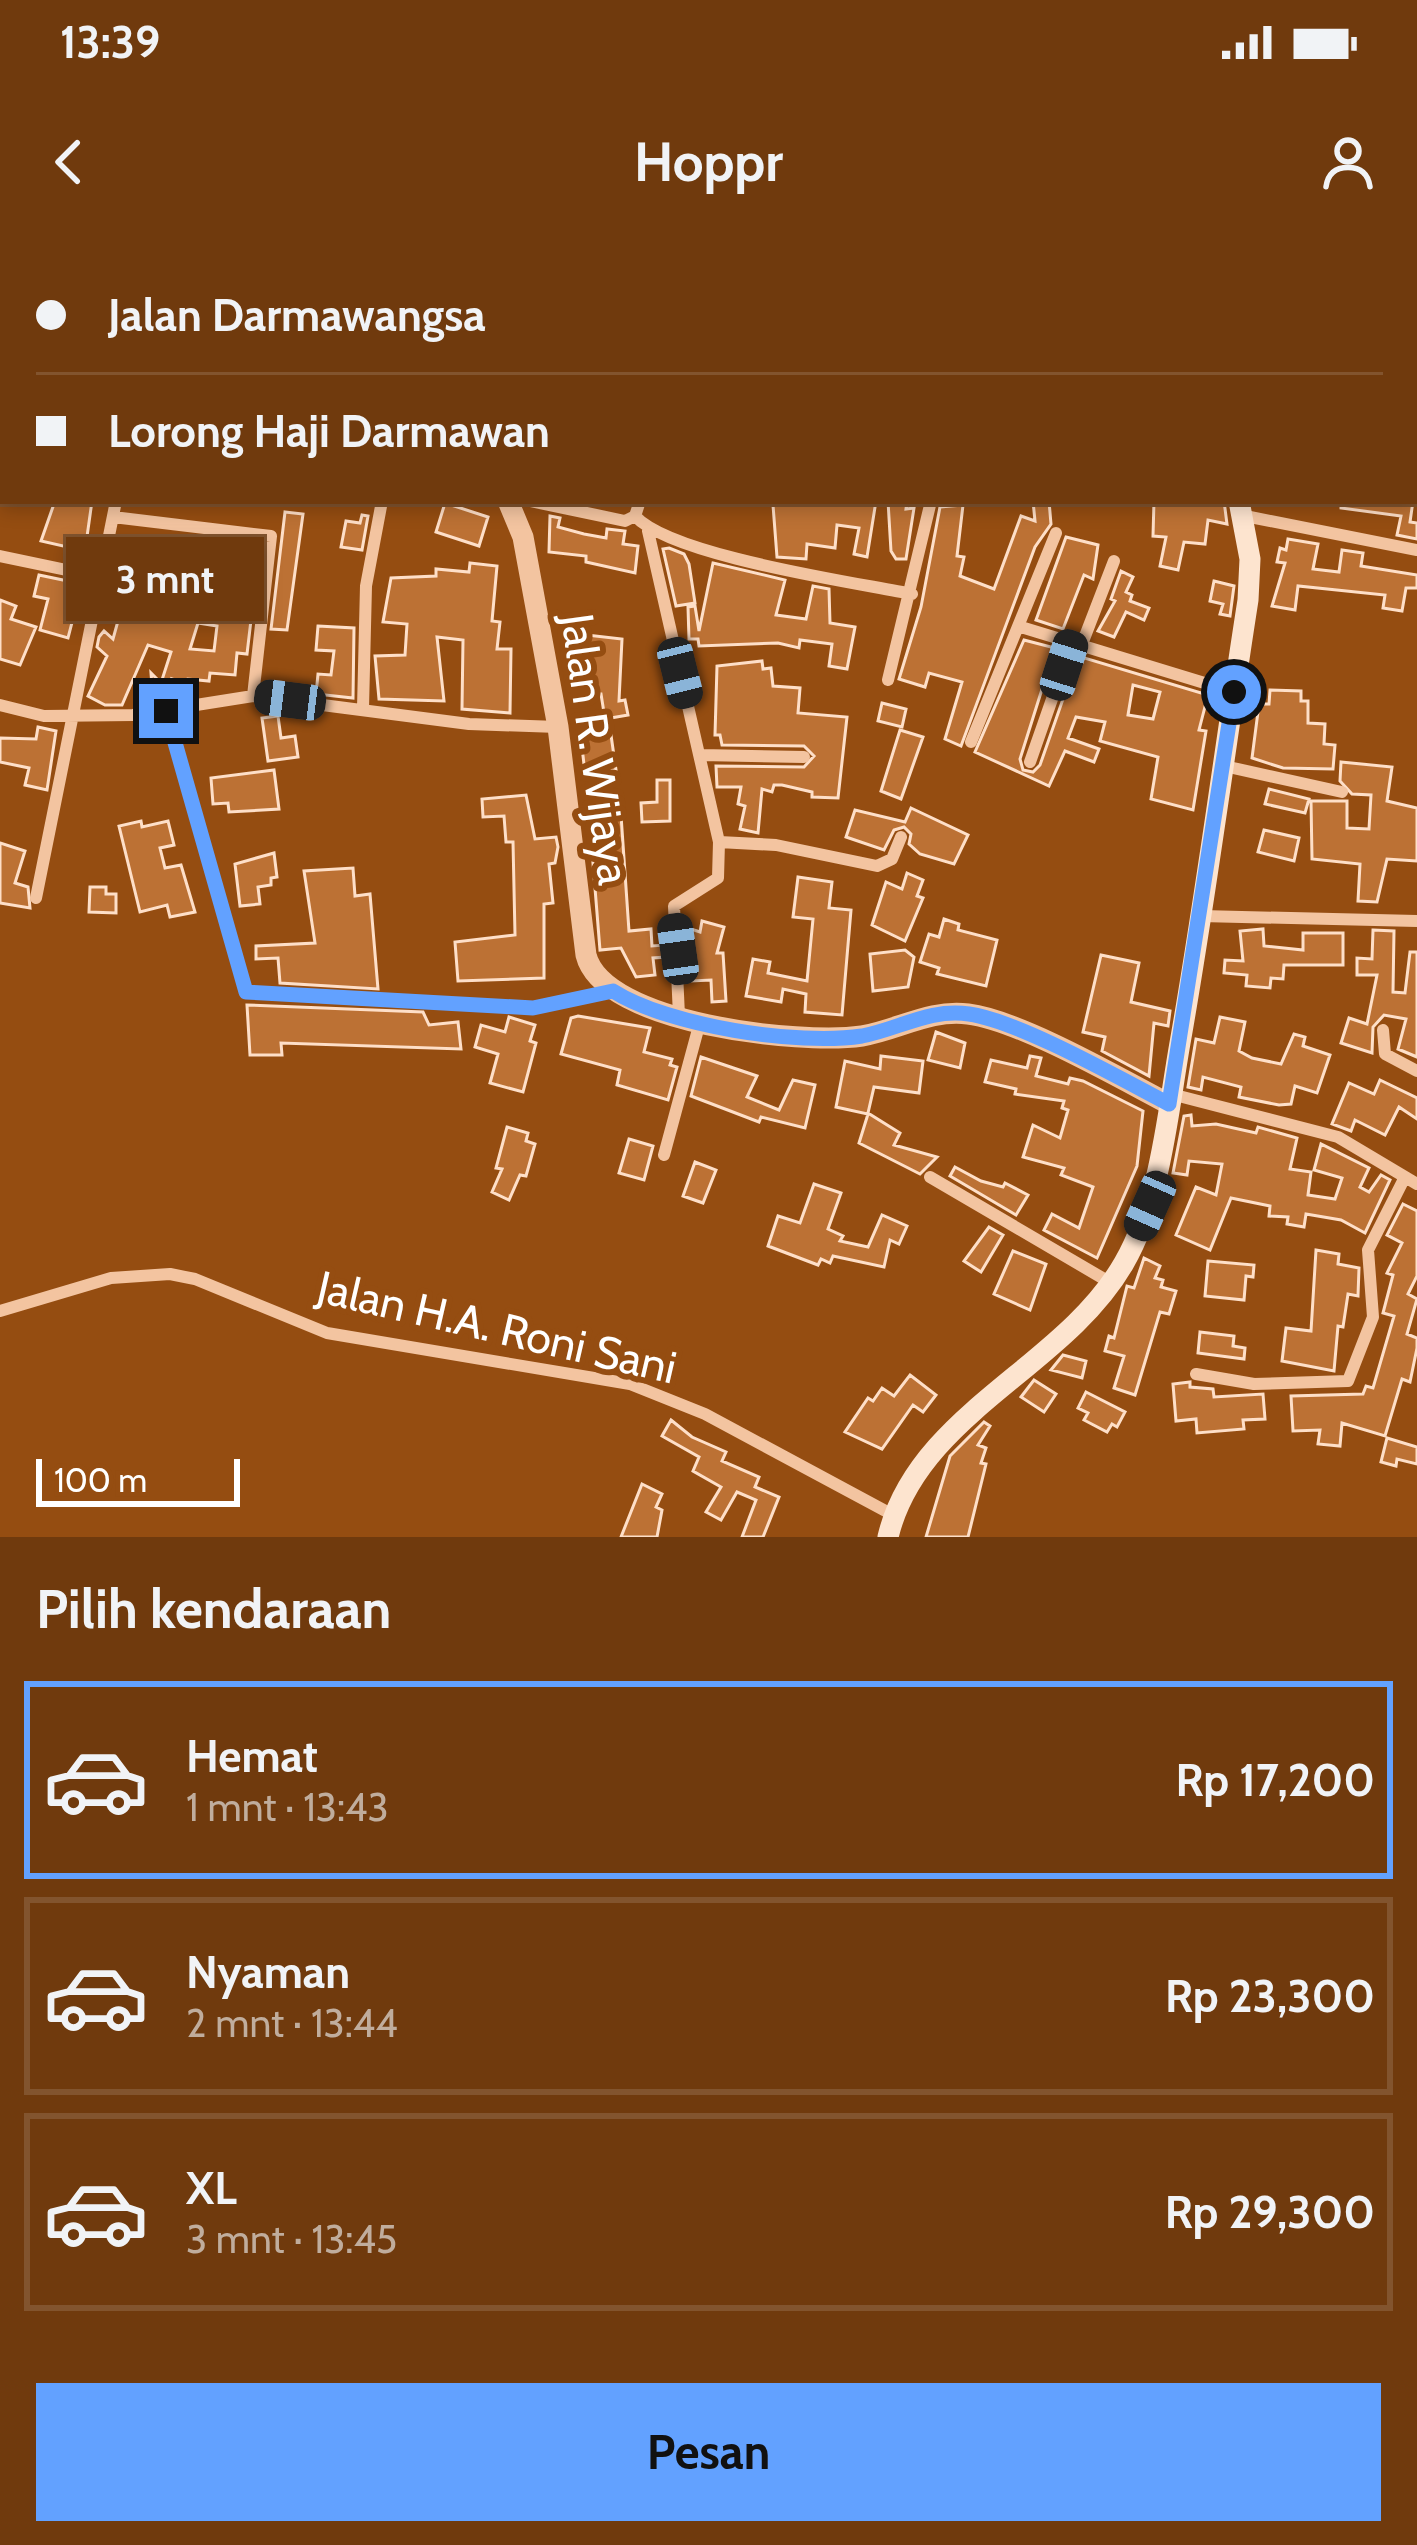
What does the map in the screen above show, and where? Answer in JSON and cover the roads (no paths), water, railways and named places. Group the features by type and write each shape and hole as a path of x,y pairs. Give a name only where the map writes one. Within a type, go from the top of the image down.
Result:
{"main road":[{"path":"891,1526 920,1468 1111,1283 1150,1206 1201,916 1248,600 1242,509"}],"street":[{"path":"36,898 115,504"},
{"path":"363,708 366,586 381,504"},
{"name":"Jalan R. Wijaya","path":"510,504 523,537 558,728 586,955 596,979 613,991"},
{"path":"544,504 625,521 635,516 639,504"},
{"path":"888,680 931,504"},
{"path":"1242,509 1417,550"},
{"path":"635,516 648,531 718,842 718,878 674,906 689,1019 664,1155"},
{"path":"113,517 271,536 254,696"},
{"path":"648,531 781,567 912,594"},
{"path":"971,742 1056,533"},
{"path":"0,556 100,578"},
{"path":"1030,763 1114,561"},
{"path":"1021,627 1234,692"},
{"path":"0,706 19,714 70,715 166,711 254,696 469,724 558,728"},
{"path":"166,711 241,985 251,994 533,1008 613,991 689,1019 821,1039 865,1035 938,1012 973,1014 1170,1099 1337,1137 1411,1180 1368,1250 1372,1317 1348,1381 1254,1384 1196,1375"},
{"path":"700,755 804,757"},
{"path":"1224,766 1342,792"},
{"path":"718,842 776,845 877,866 892,859 901,837"},
{"path":"1201,916 1417,921"},
{"path":"1383,1030 1385,1054 1417,1071"},
{"path":"929,1177 1111,1283"},
{"name":"Jalan H.A. Roni Sani","path":"0,1311 111,1278 170,1274 221,1288 327,1333 630,1384 705,1414 891,1526"}]}
